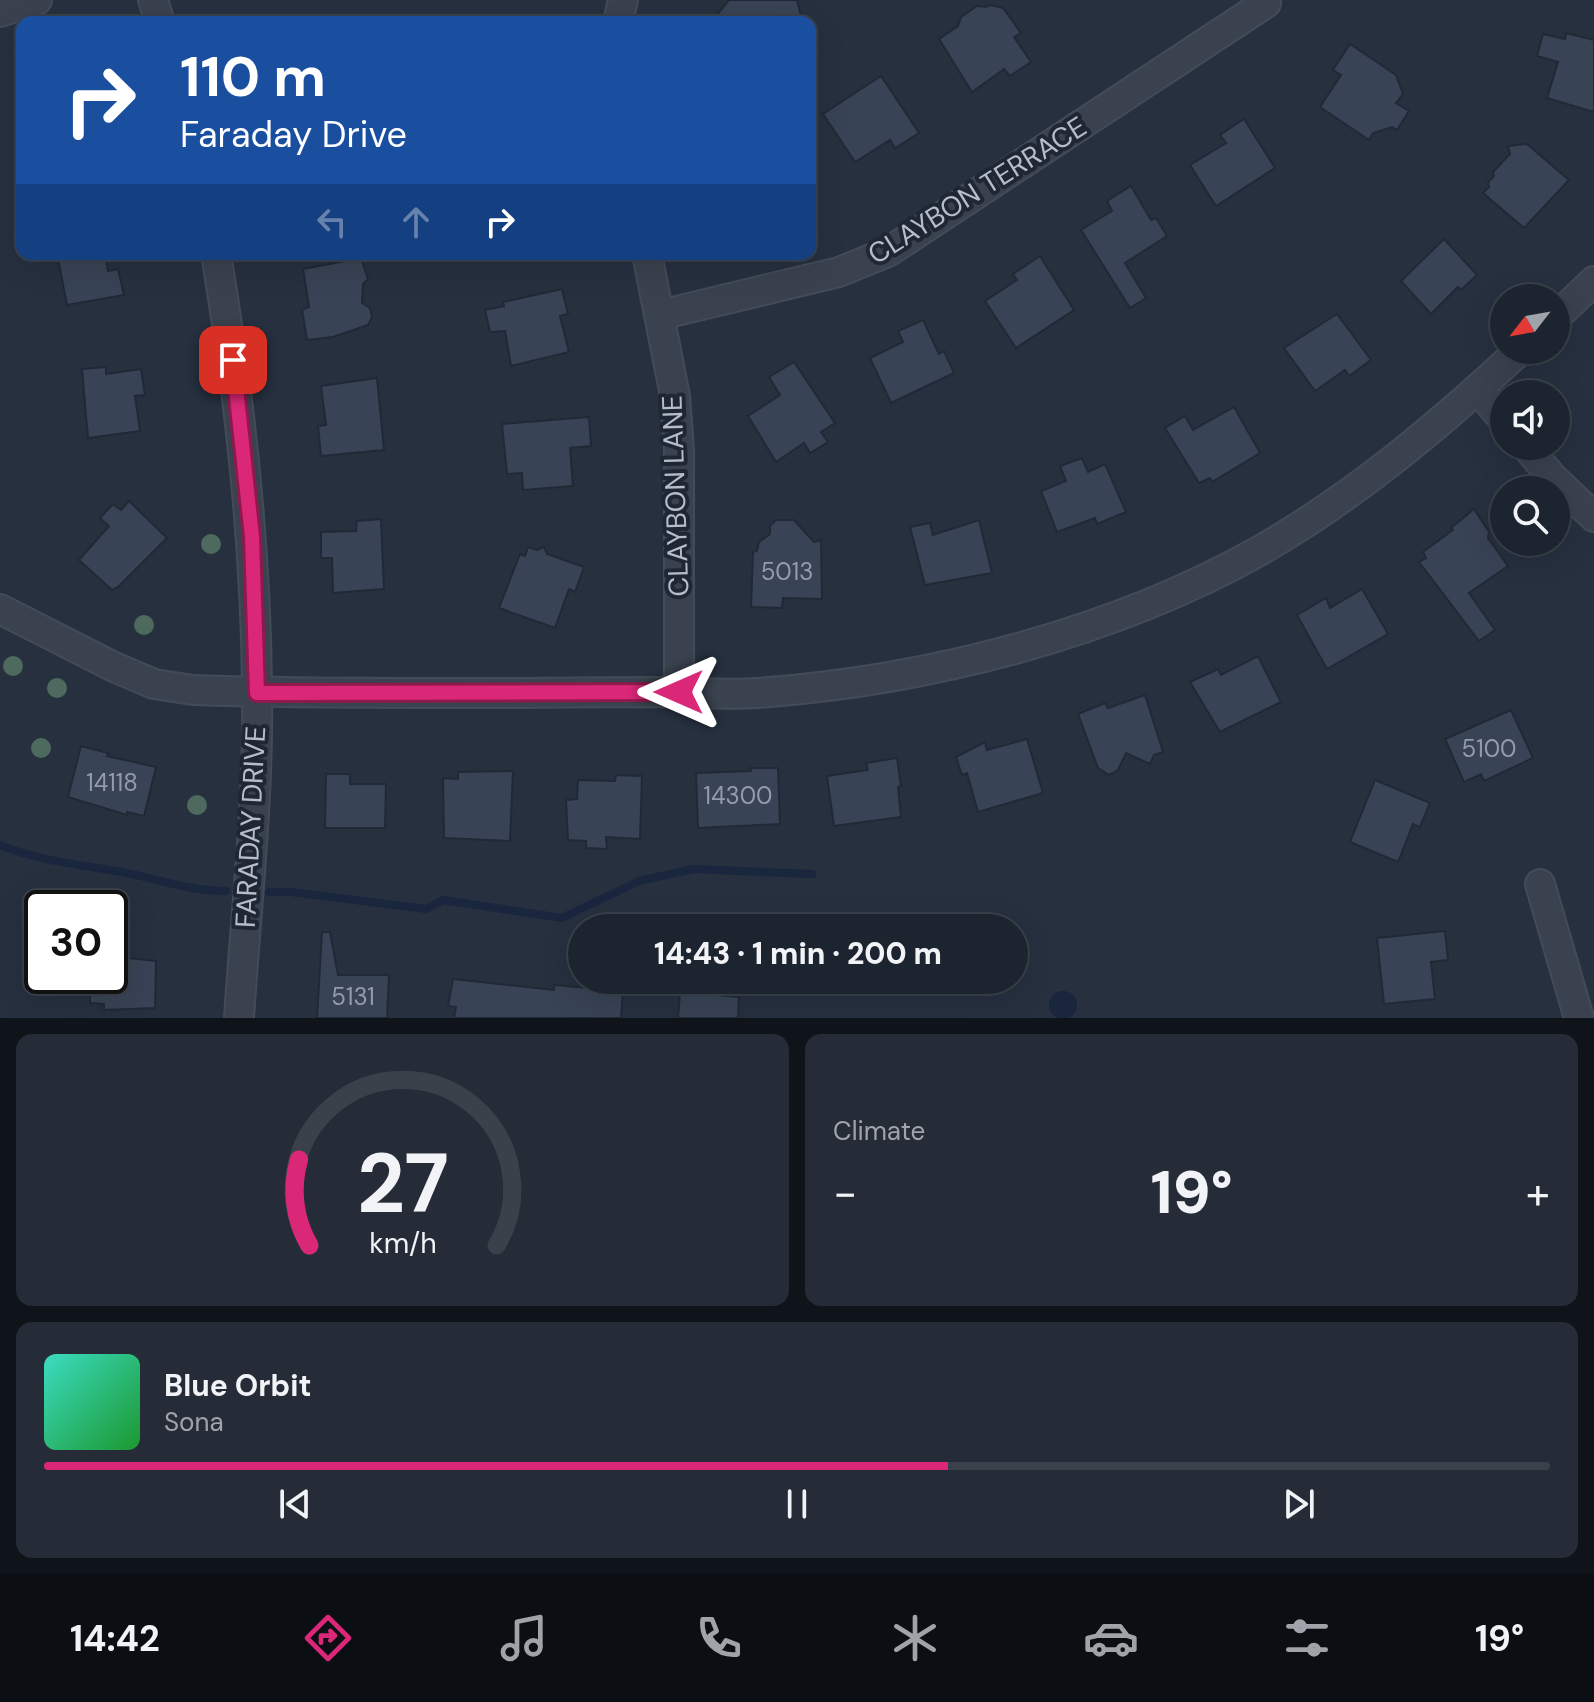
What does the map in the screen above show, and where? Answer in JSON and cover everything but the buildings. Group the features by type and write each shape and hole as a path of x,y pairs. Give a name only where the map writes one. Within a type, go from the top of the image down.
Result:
{"street":[{"path":"0,12 37,0"},
{"name":"CLAYBON TERRACE","path":"660,315 839,272 888,252 1266,3"},
{"name":"FARADAY DRIVE","path":"217,260 234,366 254,566 257,693 254,804 239,1018"},
{"name":"CLAYBON LANE","path":"648,260 675,396 679,450 679,692"},
{"path":"1570,304 1594,281"},
{"path":"0,609 154,684 193,690 257,693 752,693 889,677 1043,641 1187,586 1258,551 1319,514 1430,432 1505,364"},
{"path":"1478,390 1490,404"},
{"path":"1538,460 1594,517"},
{"path":"1540,884 1579,1018"}],"water":[{"path":"1057,992 1069,992 1076,999 1076,1011 1069,1018 1057,1018 1050,1011 1050,999"}],"waterway":[{"path":"0,845 45,859 186,887 226,891"},
{"path":"269,892 426,909 443,900 562,918 639,881 693,869 812,874"}],"route":[{"path":"233,360 252,537 257,693 679,692"}]}
